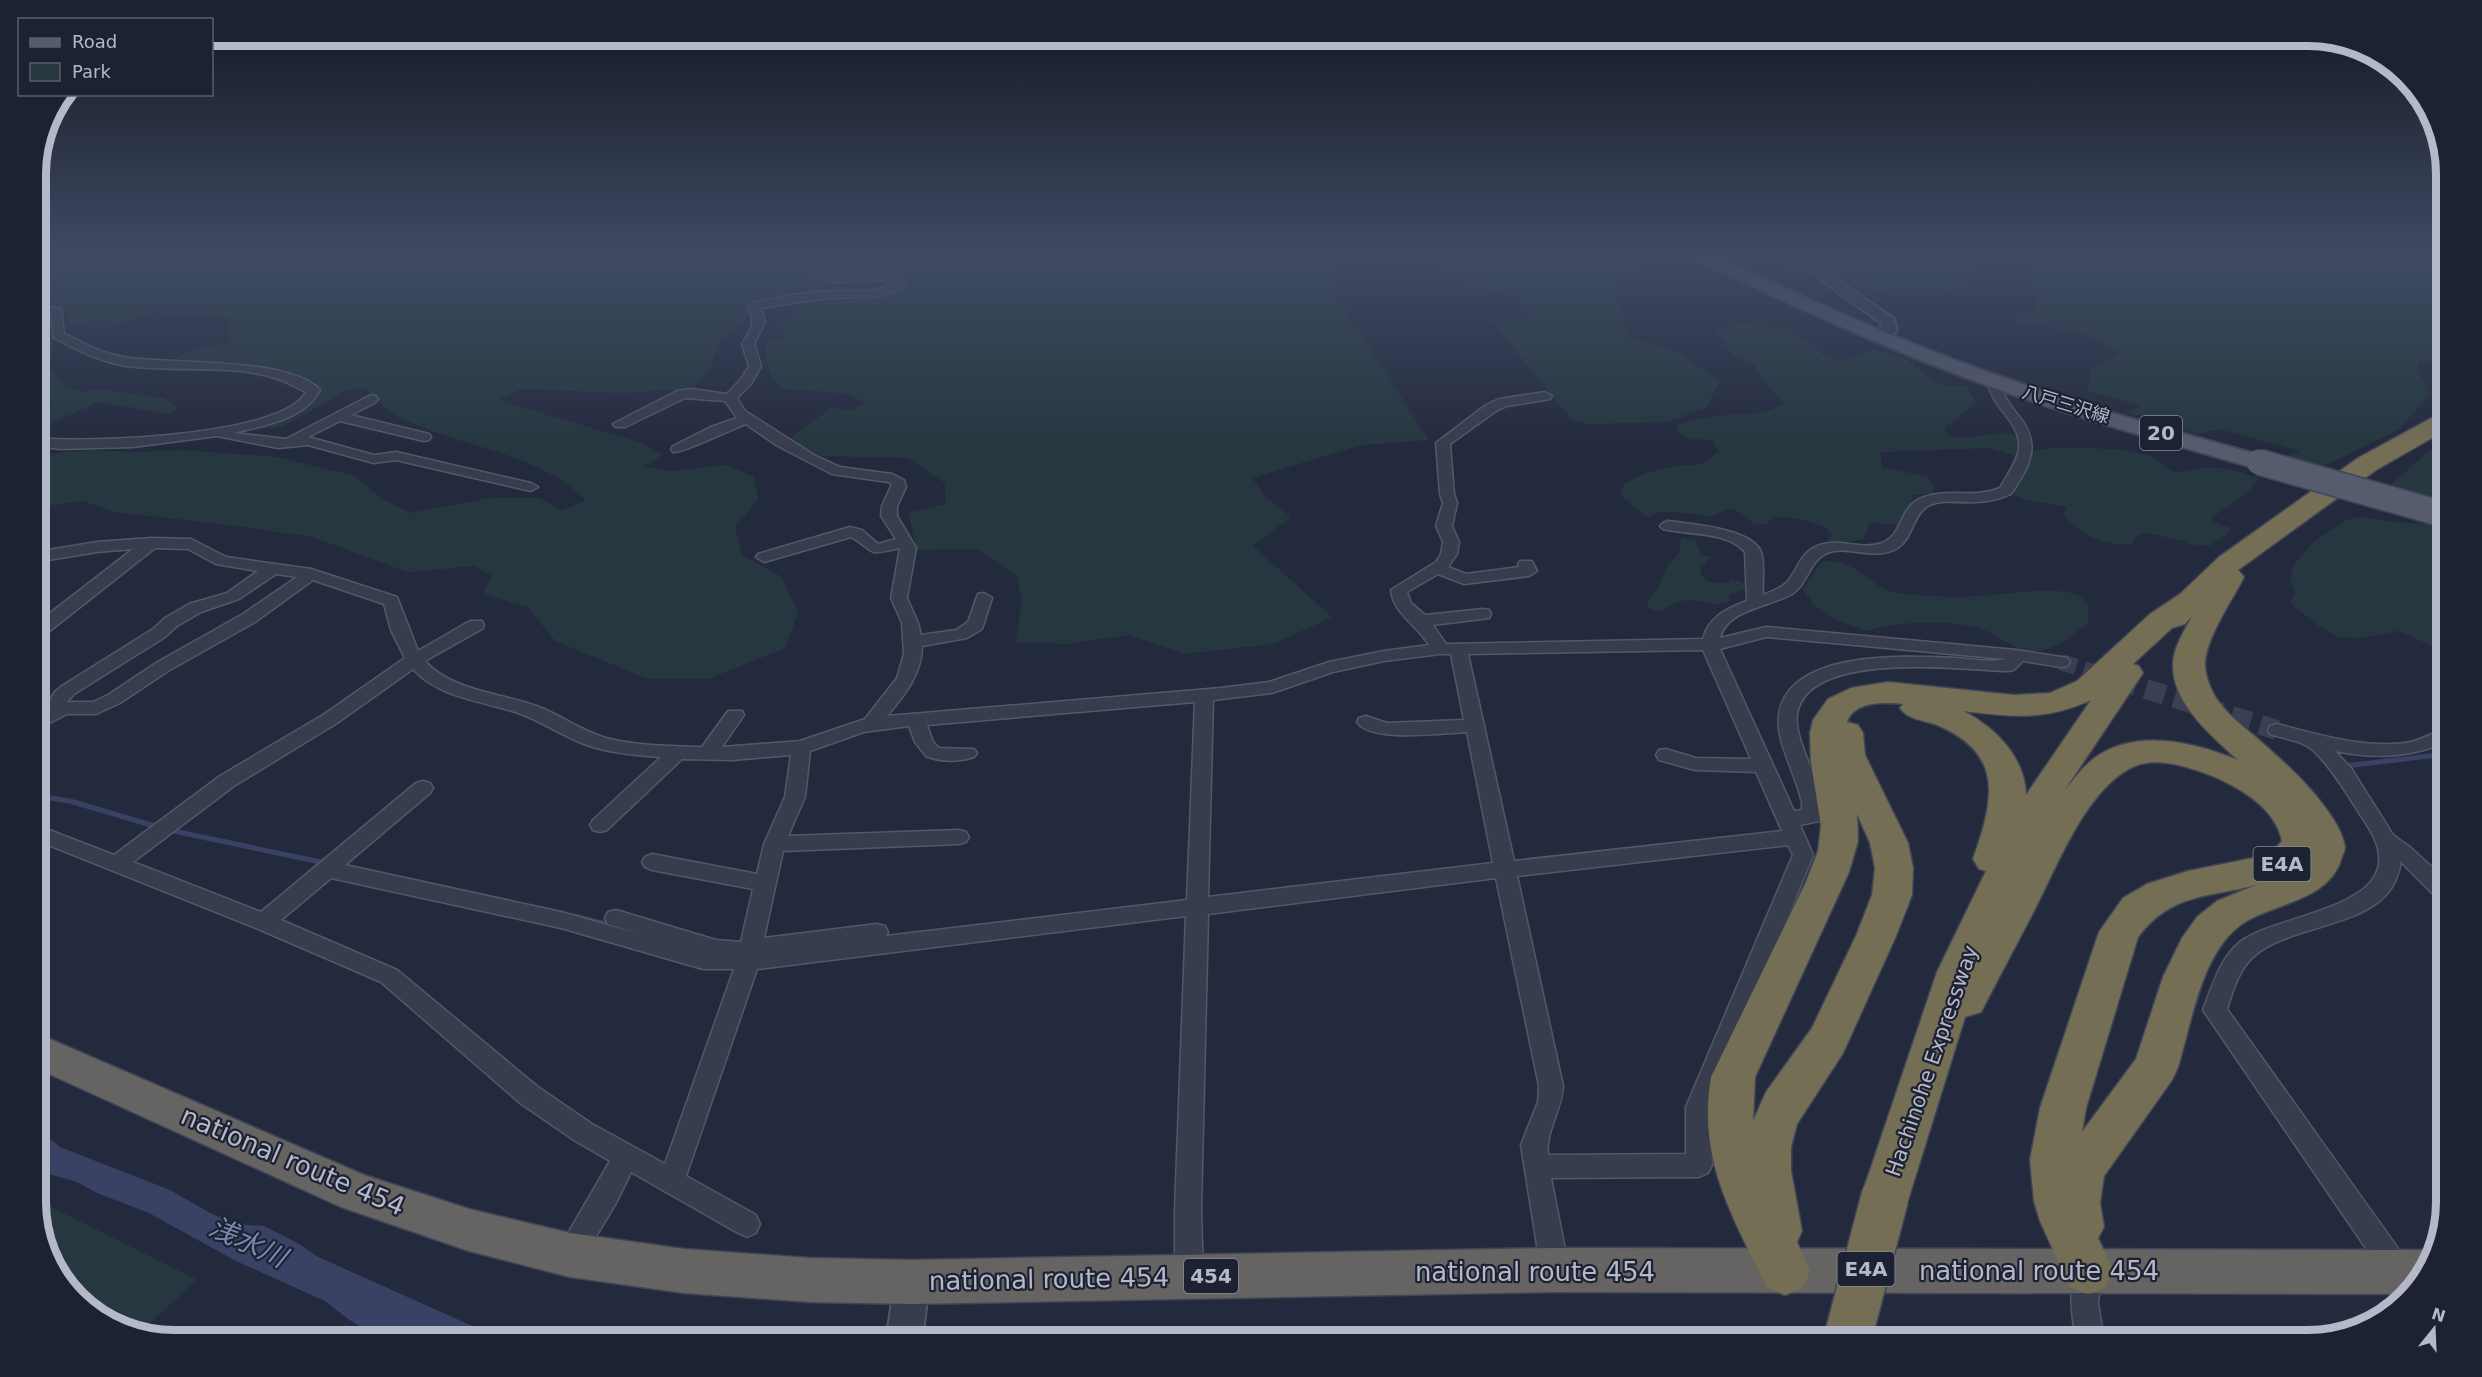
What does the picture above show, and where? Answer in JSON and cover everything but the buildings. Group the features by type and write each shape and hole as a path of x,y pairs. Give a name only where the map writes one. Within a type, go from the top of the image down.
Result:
{"highway":[{"name":"Hachinohe Expressway","path":"1851,1330 1895,1200 1962,986 2011,858 2049,785 2115,688 2188,601 2229,563 2367,464 2435,426"},
{"name":"Hachinohe Expressway","path":"1962,986 2069,780 2128,693 2163,648 2229,577 2282,525"},
{"name":"E4A","path":"2088,1270 2076,1206 2079,1178 2085,1165 2156,1067 2184,977 2196,949 2220,919 2305,878 2321,865 2326,857 2325,836 2312,813 2222,728 2197,694 2189,663 2193,646 2229,577"},
{"name":"E4A","path":"1785,1271 1745,1190 1730,1138 1728,1098 1733,1077 1836,855 1840,812 1826,740 1833,712 1849,700 1888,693 2014,706 2056,703 2089,688 2161,621 2188,601"},
{"name":"E4A","path":"1785,1271 1767,1171 1768,1147 1774,1124 1782,1106 1828,1040 1876,936 1892,895 1894,868 1889,843 1853,768 1845,743 1848,725 1859,713 1868,708 1886,705 1908,706 1965,725 1988,743 2006,776 2008,804 2006,820 1977,902 1962,986"},
{"name":"E4A","path":"1962,986 2067,812 2109,765 2120,759 2133,754 2168,753 2222,767 2268,792 2289,812 2296,823 2301,843 2292,858 2284,863 2258,871 2193,882 2155,896 2138,906 2126,918 2119,932 2063,1108 2054,1160 2058,1201 2064,1221 2088,1270"},
{"name":"national route 454","path":"47,1055 356,1193 469,1230 570,1255 684,1271 810,1280 912,1282 1555,1270 2412,1272"},
{"name":"Hachinohe Expressway","path":"1870,1330 1895,1200"}],"main road":[{"name":"八戸三沢線","path":"1842,319 1994,381 2063,404 2435,512"}],"street":[{"path":"47,444 151,442 242,428 289,412 307,401 314,390 298,381 263,372 164,367 129,364 108,359 58,335 57,319"},
{"path":"730,398 746,381 755,366 748,344 760,319"},
{"path":"1877,335 1889,330 1889,322 1885,319"},
{"path":"1536,1167 1699,1165 1698,1107 1803,855 1765,765 1710,646 1711,634 1731,612 1788,590 1808,560 1823,549 1888,548 1900,541 1912,510 1923,502 1933,499 1987,497 2006,491 2026,448 2018,422 1999,399 1993,388 1994,381"},
{"path":"620,424 682,394 730,398"},
{"path":"1545,396 1497,405 1443,443 1447,494 1450,503 1444,526 1451,542 1449,554 1442,565 1399,590 1399,598 1405,608 1449,648 1476,726 1551,1086 1550,1102 1534,1145 1555,1270"},
{"path":"730,398 740,414 781,442 837,471 892,478 899,483 899,488 889,503 889,519 908,545 898,598 909,622 915,653 911,669 894,697 871,724"},
{"path":"288,442 370,399"},
{"path":"338,416 424,437 384,459"},
{"path":"678,449 716,430 748,419"},
{"path":"216,433 278,444 308,441 374,459 396,456 531,487"},
{"path":"1668,526 1737,539 1750,546 1753,552 1755,603"},
{"path":"764,557 850,532 857,533 875,549 906,542"},
{"path":"47,624 151,543"},
{"path":"47,555 97,547 151,543 191,544 222,561 311,574 391,601 398,631 414,660 430,676 457,690 526,709 576,733 612,746 679,751 760,751 801,747 871,724 1204,696 1272,687 1329,667 1383,656 1449,648 1688,644 1710,646 1734,642 1766,632 2016,655 2061,662"},
{"path":"1436,568 1464,579 1529,571 1526,564"},
{"path":"63,708 58,703 60,697 68,690 159,633 171,622 195,608 233,596 273,568"},
{"path":"47,717 63,708 96,708 114,699 162,666 249,618 311,574"},
{"path":"913,642 961,634 976,625 984,598"},
{"path":"1420,621 1483,614"},
{"path":"116,864 227,781 330,720 414,660 476,625"},
{"path":"326,869 582,925 703,960 1197,908 1505,869 1792,828 1812,816 1809,794 1794,746 1788,714 1791,701 1800,688 1812,679 1846,667 1895,662 2007,666 2014,662 2016,655"},
{"path":"1189,1277 1188,1210 1204,696"},
{"path":"708,752 735,715"},
{"path":"917,721 924,745 932,752 941,756 967,753"},
{"path":"1366,722 1385,729 1476,726"},
{"path":"2277,730 2334,746 2381,750 2413,747 2436,739"},
{"path":"2315,742 2344,773 2386,840 2392,856 2392,867 2388,880 2382,890 2350,909 2282,929 2246,950 2228,974 2215,1010 2412,1272"},
{"path":"672,1180 749,955 774,844 795,796 801,747"},
{"path":"600,825 679,751"},
{"path":"1666,755 1695,764 1765,765"},
{"path":"264,922 423,788"},
{"path":"47,836 264,922 389,976 529,1095 583,1132 747,1224"},
{"path":"774,844 959,837"},
{"path":"2386,840 2436,883"},
{"path":"652,861 744,881 765,882"},
{"path":"616,918 716,949 749,955 877,932"},
{"path":"570,1255 607,1194 626,1156"},
{"path":"2088,1270 2084,1303 2088,1330"},
{"path":"905,1330 912,1282"}],"green space":[{"path":"47,319 51,319 53,347 49,368 66,387 84,392 98,389 163,398 179,407 169,414 98,402 47,425"},
{"path":"69,319 133,319 103,329 70,325"},
{"path":"230,319 745,319 720,341 709,370 694,388 624,393 520,389 498,400 639,442 664,454 644,467 673,471 726,465 754,477 758,500 735,527 742,555 782,577 798,613 785,648 708,679 648,679 555,641 528,607 483,594 492,576 475,566 407,572 313,537 114,512 84,501 47,506 47,454 88,450 140,452 182,450 278,457 355,476 382,499 410,513 490,498 540,498 562,511 586,500 566,483 544,470 444,435 396,415 365,387 346,390 282,427 257,429 296,414 320,394 311,383 284,371 205,364 177,357 197,348 231,344"},
{"path":"788,319 1350,319 1429,440 1362,445 1252,478 1265,496 1291,517 1253,546 1332,617 1274,644 1184,654 1129,635 1066,644 1016,642 1022,601 1017,576 978,549 917,550 908,513 946,504 945,483 908,458 819,456 789,439 831,408 854,410 865,402 843,393 781,389 773,378 765,355 765,341 787,337 780,325"},
{"path":"1623,319 1627,337 1675,351 1720,381 1706,408 1667,422 1588,424 1570,418 1491,320"},
{"path":"2435,319 2435,361 2418,361 2419,373 2430,393 2400,429 2322,467 2285,457 2300,451 2219,429 2197,434 2127,412 2142,406 2087,391 2091,369 2122,354 2088,334 2013,321"},
{"path":"1736,323 1784,328 1811,343 1822,355 1842,361 1874,351 1906,359 1935,383 1943,386 1966,386 1975,401 1975,404 1945,428 1946,434 1964,438 2010,434 2019,437 2020,449 2016,456 1989,448 1880,452 1883,468 1927,476 1935,488 1932,494 1913,495 1898,525 1870,523 1863,539 1849,542 1827,541 1832,534 1819,525 1805,520 1774,516 1767,524 1755,525 1746,516 1733,509 1711,517 1658,512 1648,518 1620,495 1624,484 1646,473 1676,466 1703,464 1718,452 1713,440 1693,439 1679,434 1677,425 1715,416 1764,412 1784,403 1764,381 1755,365 1733,355 1716,334 1718,329"},
{"path":"2050,448 2138,452 2148,455 2175,471 2217,468 2258,479 2247,493 2211,518 2213,522 2230,528 2229,532 2209,546 2188,544 2184,541 2147,533 2135,537 2133,544 2114,544 2086,534 2070,522 2064,515 2067,507 2025,500 2016,496 2014,492 2030,451"},
{"path":"2435,448 2435,500 2388,487"},
{"path":"2360,517 2401,523 2435,524 2435,647 2399,631 2359,638 2339,637 2320,627 2290,603 2295,593 2290,580 2293,565 2316,540 2345,521"},
{"path":"1681,538 1695,540 1701,554 1711,557 1701,568 1700,574 1708,582 1727,583 1732,579 1748,585 1745,590 1729,594 1729,601 1721,604 1690,600 1673,604 1663,611 1651,610 1647,605 1650,597 1657,591 1666,568 1680,552"},
{"path":"1823,561 1846,564 1879,586 1897,593 1962,597 2030,591 2068,592 2088,604 2088,624 2060,644 2041,651 2014,646 1981,629 1962,624 1890,625 1868,631 1829,616 1816,606 1802,590"},
{"path":"47,1205 197,1280 146,1327 126,1321 90,1299 68,1273 53,1243"}],"water":[{"name":"浅水川","path":"47,1137 60,1147 170,1190 212,1214 237,1224 264,1226 301,1245 316,1256 481,1330 367,1330 325,1301 234,1260 149,1213 97,1193 77,1182 47,1173"}],"waterway":[{"path":"2345,766 2436,755"},
{"path":"47,798 70,801 158,827"},
{"path":"169,830 325,863"},
{"path":"574,916 618,927"}],"tunnel":[{"path":"2061,662 2121,681"},
{"path":"2117,680 2277,730"}]}
